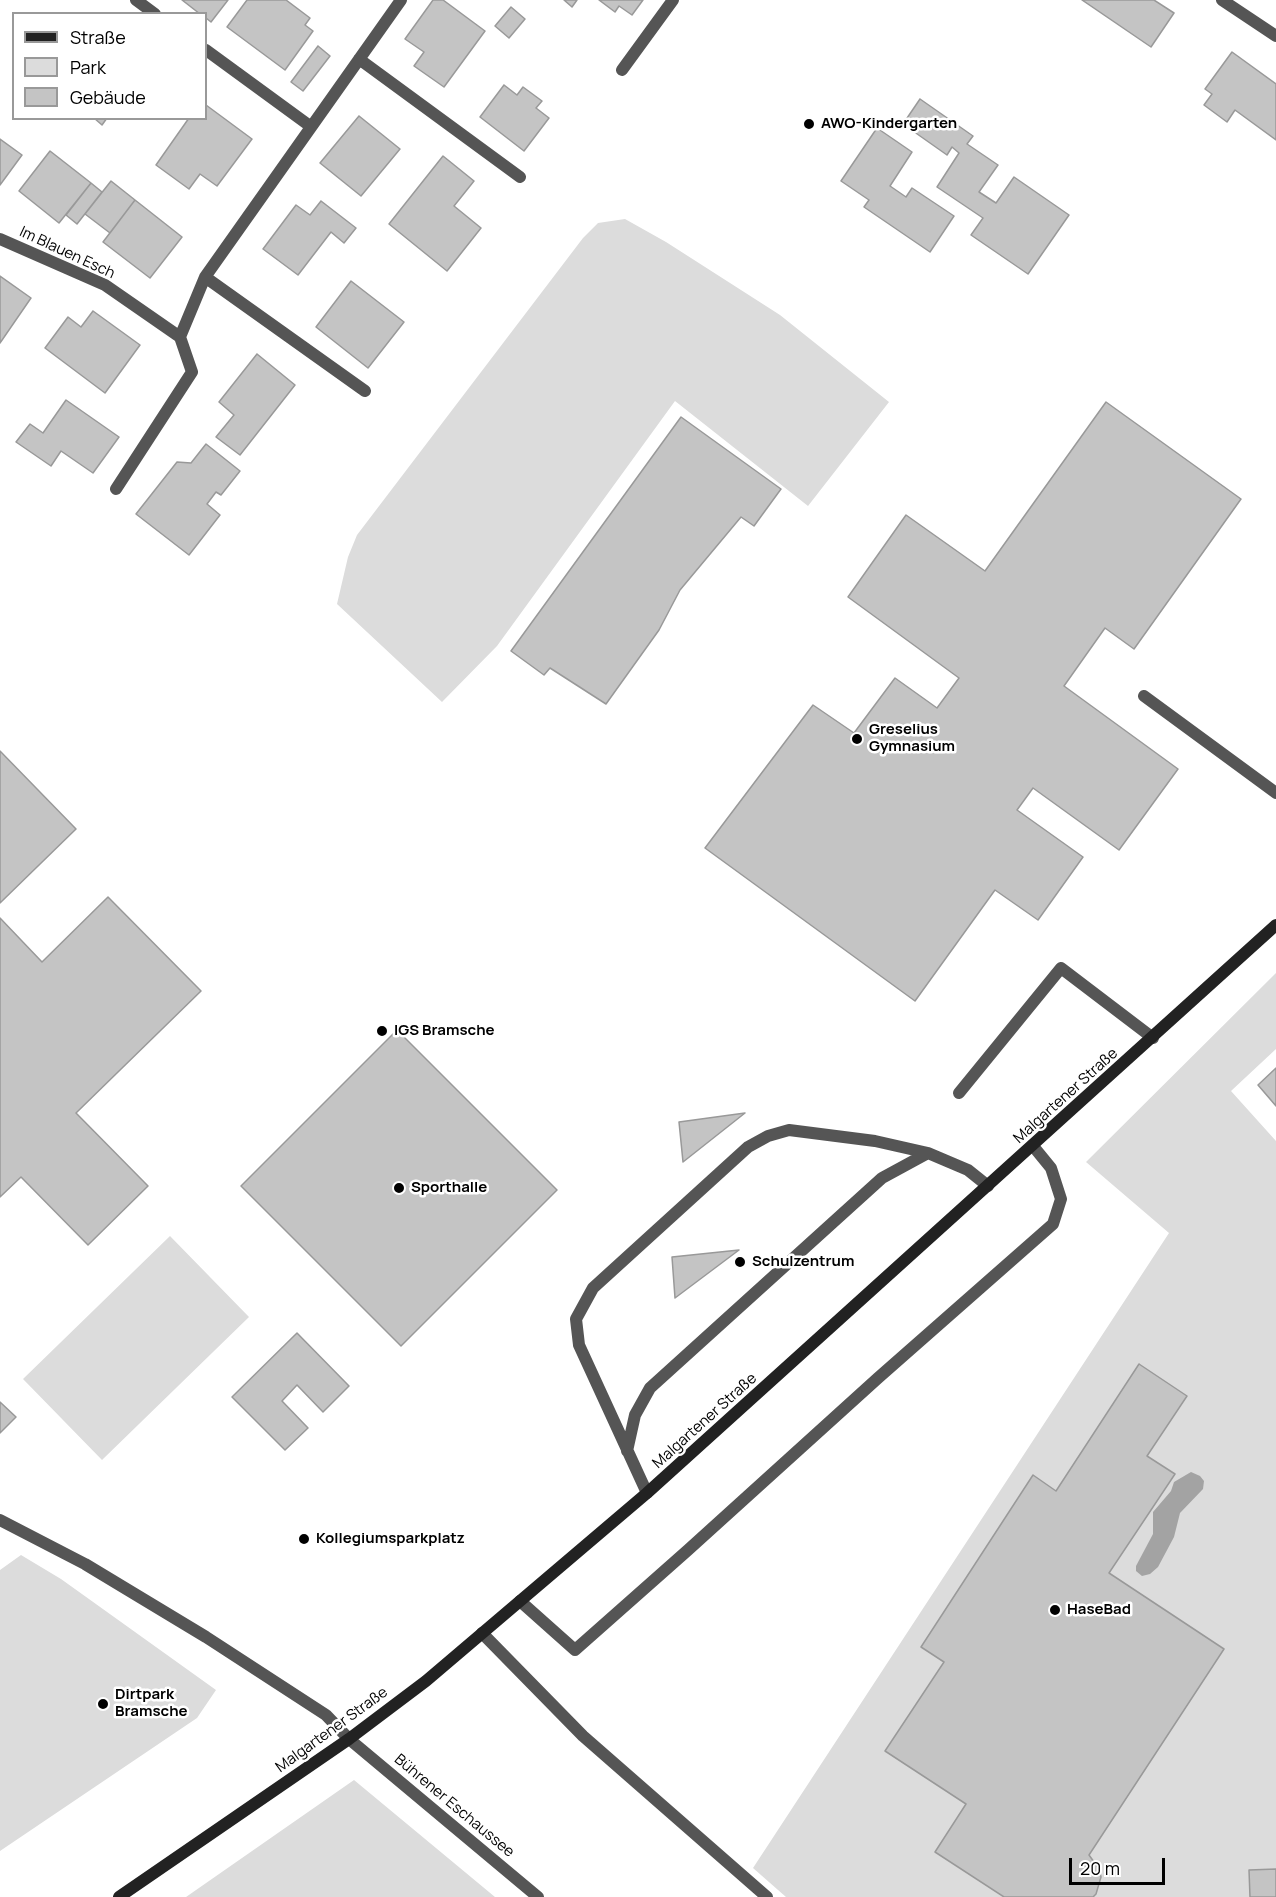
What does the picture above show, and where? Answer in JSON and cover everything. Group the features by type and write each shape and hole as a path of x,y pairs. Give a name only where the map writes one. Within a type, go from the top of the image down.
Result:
{"street":[{"path":"136,0 152,12"},
{"path":"116,489 192,372 180,337 205,277 401,0"},
{"path":"622,70 673,0"},
{"path":"1222,0 1276,36"},
{"path":"207,51 310,126"},
{"path":"359,59 520,177"},
{"name":"Im Blauen Esch","path":"0,239 105,285 180,337"},
{"path":"205,277 365,391"},
{"path":"1144,696 1276,793"},
{"name":"Malgartener Straße","path":"119,1897 349,1739 426,1681 647,1493 1154,1038 1276,925"},
{"path":"959,1093 1061,968 1154,1038"},
{"path":"647,1493 579,1345 576,1319 593,1288 748,1147 768,1136 789,1130 875,1141 928,1153 968,1170 988,1186"},
{"path":"520,1601 575,1650 688,1550 1053,1224 1061,1199 1051,1167 1033,1146"},
{"path":"627,1452 635,1415 650,1388 882,1179 928,1153"},
{"name":"Bührener Eschaussee","path":"0,1520 85,1564 206,1637 326,1715 349,1739 538,1897"},
{"path":"482,1633 583,1736 767,1897"}],"green space":[{"path":"625,219 666,242 780,315 889,402 808,506 675,401 497,646 442,702 337,604 348,557 357,535 583,238 598,223"},
{"path":"1276,973 1276,1049 1231,1091 1276,1141 1276,1897 786,1897 753,1868 1169,1233 1086,1162"},
{"path":"170,1236 249,1317 102,1460 23,1379"},
{"name":"Dirtpark Bramsche","path":"21,1555 61,1579 216,1690 197,1718 0,1851 0,1570"},
{"path":"354,1780 495,1897 186,1897"}],"shaded area":[{"path":"1191,1472 1200,1476 1204,1481 1203,1489 1180,1513 1174,1537 1158,1567 1150,1574 1142,1576 1136,1571 1136,1566 1153,1534 1153,1512 1171,1491 1174,1482"}],"building":[{"path":"182,0 228,0 211,22 207,19 207,12 197,12"},
{"path":"247,0 286,0 310,18 305,25 313,31 285,70 227,27"},
{"path":"433,0 443,0 485,31 444,87 414,66 424,52 405,39"},
{"path":"564,0 577,0 572,7"},
{"path":"599,0 643,0 632,15 619,6 615,12"},
{"path":"1082,0 1154,0 1174,13 1151,47"},
{"path":"511,7 525,19 509,38 495,26"},
{"path":"318,46 330,56 303,91 291,82"},
{"path":"1232,52 1276,84 1276,140 1235,110 1227,122 1204,105 1212,94 1205,89"},
{"path":"504,85 517,95 523,87 542,101 536,108 549,118 524,151 480,117"},
{"path":"920,99 973,136 967,144 998,165 979,192 996,203 1014,177 1069,215 1028,274 971,235 983,218 937,187 959,153 952,147 947,155 903,124"},
{"path":"207,106 252,139 217,186 200,174 189,189 156,165 188,120 207,120"},
{"path":"359,116 400,149 361,196 320,163"},
{"path":"96,120 106,120 102,125"},
{"path":"877,128 912,152 890,186 906,197 912,188 954,216 930,252 864,207 869,200 841,181"},
{"path":"0,139 22,155 0,185"},
{"path":"50,151 91,183 59,223 19,191"},
{"path":"443,156 474,181 454,206 481,228 447,271 389,224"},
{"path":"111,181 135,200 110,233 85,214"},
{"path":"91,183 102,192 77,224 66,215"},
{"path":"135,200 182,237 150,278 103,242"},
{"path":"321,201 356,228 344,243 331,232 298,275 263,249 296,205 310,215"},
{"path":"0,276 31,298 0,343"},
{"path":"351,281 404,322 368,368 316,327"},
{"path":"93,311 140,345 105,393 45,348 68,317 81,327"},
{"path":"257,354 295,385 240,455 216,437 234,415 219,402"},
{"path":"66,400 119,437 93,473 61,451 51,466 16,442 30,424 43,433"},
{"name":"Greselius Gymnasium","path":"1106,402 1241,499 1134,649 1105,628 1064,686 1178,769 1119,850 1033,788 1017,810 1083,857 1038,920 995,890 915,1001 705,848 813,705 854,733 895,678 937,708 959,678 848,597 906,515 985,571"},
{"path":"681,417 781,489 754,526 741,517 680,590 659,630 606,704 550,668 544,675 511,651"},
{"path":"206,444 240,471 221,495 216,492 207,504 220,515 189,555 136,514 177,462 191,463"},
{"path":"0,751 76,829 0,903"},
{"path":"108,897 201,991 76,1113 148,1186 88,1245 21,1177 0,1197 0,918 42,962"},
{"name":"Sporthalle","path":"397,1030 557,1190 401,1346 241,1186"},
{"path":"1276,1068 1276,1106 1258,1085"},
{"path":"745,1113 683,1162 679,1122"},
{"path":"739,1250 675,1298 672,1257"},
{"path":"297,1333 349,1386 323,1412 297,1385 282,1401 308,1428 285,1450 232,1397"},
{"name":"HaseBad","path":"1139,1364 1187,1396 1147,1456 1175,1474 1109,1573 1224,1649 1089,1855 1099,1869 1101,1877 1096,1894 1093,1897 1004,1897 935,1852 966,1804 885,1751 944,1662 921,1647 1033,1475 1056,1491"},
{"path":"0,1402 16,1417 0,1433"},
{"path":"1276,1869 1276,1897 1250,1897 1249,1870"}],"place":[{"name":"AWO-Kindergarten","path":"809,124"},
{"name":"Greselius Gymnasium","path":"857,739"},
{"name":"IGS Bramsche","path":"382,1031"},
{"name":"Sporthalle","path":"399,1188"},
{"name":"Schulzentrum","path":"740,1262"},
{"name":"Kollegiumsparkplatz","path":"304,1539"},
{"name":"HaseBad","path":"1055,1610"},
{"name":"Dirtpark Bramsche","path":"103,1704"}]}
